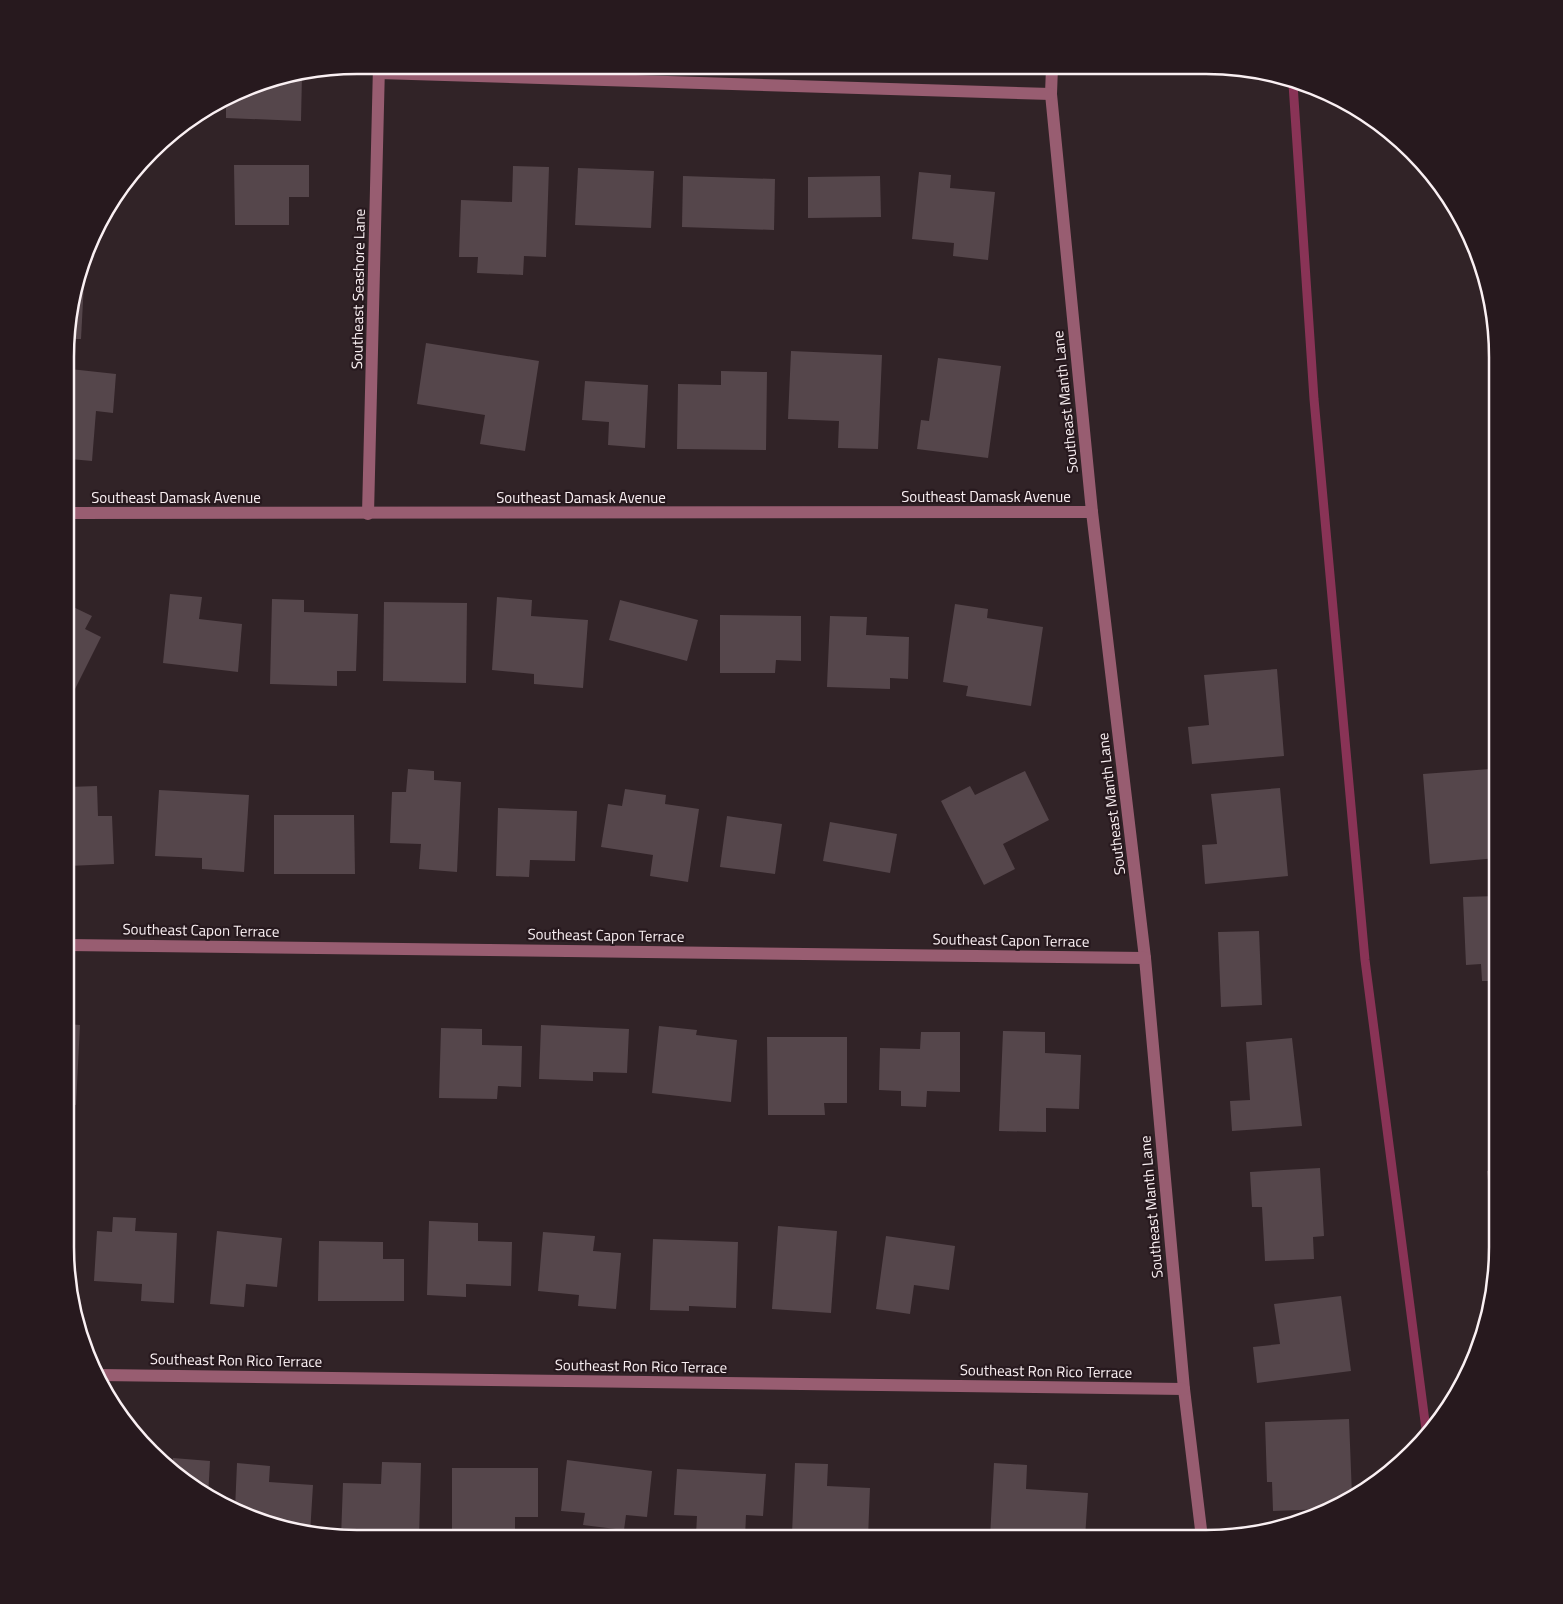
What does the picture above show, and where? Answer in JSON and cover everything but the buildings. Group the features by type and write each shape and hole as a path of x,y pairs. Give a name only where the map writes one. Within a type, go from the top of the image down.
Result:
{"street":[{"name":"Southeast Seashore Lane","path":"368,514 379,74"},
{"path":"513,74 1051,94"},
{"name":"Southeast Manth Lane","path":"1052,74 1051,94 1092,512 1145,958 1184,1389 1201,1530"},
{"name":"Southeast Damask Avenue","path":"74,513 1092,512"},
{"name":"Southeast Capon Terrace","path":"74,945 1145,958"},
{"name":"Southeast Ron Rico Terrace","path":"105,1375 1184,1389"}],"waterway":[{"path":"1293,88 1314,399 1365,960 1426,1426"}]}
